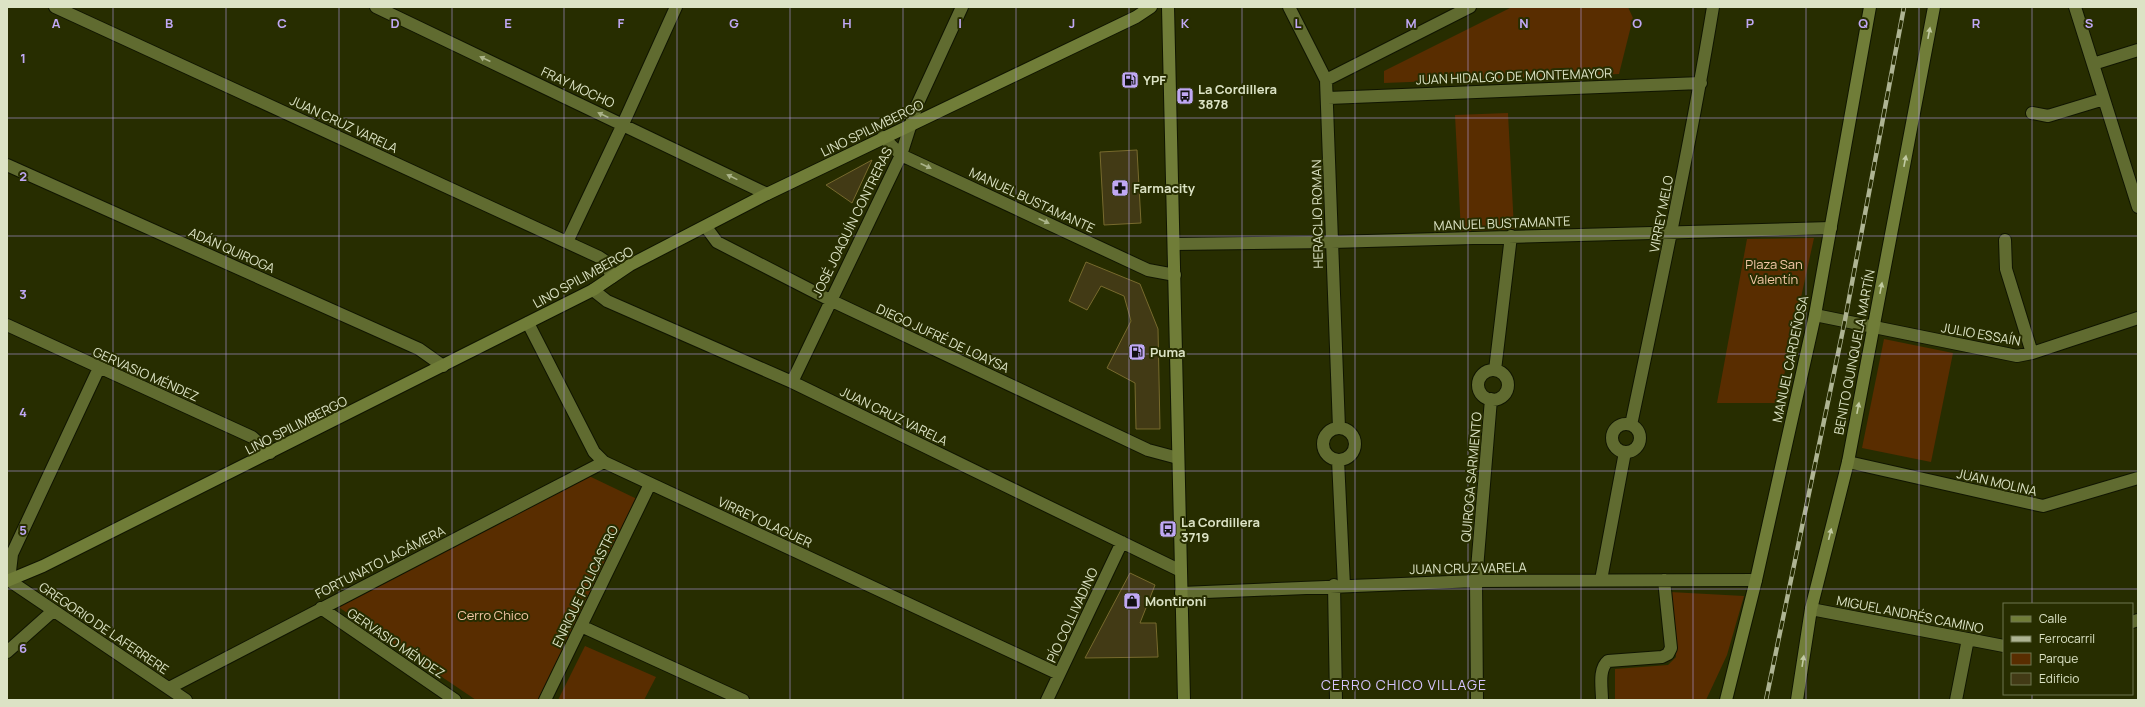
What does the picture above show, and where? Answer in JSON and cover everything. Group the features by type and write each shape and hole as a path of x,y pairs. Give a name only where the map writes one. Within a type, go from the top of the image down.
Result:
{"main road":[{"name":"LINO SPILIMBERGO","path":"8,580 42,566 270,453 593,290 630,265 768,194 883,137 1136,17 1151,7"},
{"path":"1168,7 1184,700"},
{"name":"MANUEL CARDEÑOSA","path":"1726,700 1756,580 1815,315 1870,7"},
{"name":"BENITO QUINQUELA MARTÍN","path":"1797,700 1811,609 1848,462 1934,7"},
{"name":"MANUEL CARDEÑOSA","path":"1719,700 1740,644"}],"street":[{"name":"JUAN CRUZ VARELA","path":"55,7 567,242 605,261 612,277"},
{"name":"FRAY MOCHO","path":"376,7 400,12 768,194"},
{"path":"567,242 624,124 676,7"},
{"name":"JOSÉ JOAQUÍN CONTRERAS","path":"792,382 901,154 917,104 962,7"},
{"name":"HERACLIO ROMAN","path":"1289,7 1326,80 1328,98 1339,428"},
{"path":"1326,80 1470,7"},
{"name":"VIRREY MELO","path":"1631,425 1672,232 1701,83 1713,7"},
{"path":"2075,7 2104,99 2135,185 2138,207"},
{"path":"2093,64 2138,50"},
{"name":"JUAN HIDALGO DE MONTEMAYOR","path":"1328,98 1701,83"},
{"path":"2032,113 2048,116 2104,99"},
{"name":"MANUEL BUSTAMANTE","path":"883,137 901,154 1148,270 1175,276"},
{"name":"ADÁN QUIROGA","path":"7,165 419,349 442,366"},
{"name":"DIEGO JUFRÉ DE LOAYSA","path":"706,227 718,242 830,300 1148,450 1178,458"},
{"name":"MANUEL BUSTAMANTE","path":"1174,244 1332,242 1830,228"},
{"path":"1495,370 1511,236"},
{"path":"2005,240 2006,268 2032,353"},
{"name":"JUAN CRUZ VARELA","path":"593,290 607,301 792,382 1180,571"},
{"name":"JULIO ESSAÍN","path":"1815,315 2017,356 2032,353 2138,318"},
{"name":"VIRREY OLAGUER","path":"528,323 594,452 604,462 1060,674"},
{"name":"GERVASIO MÉNDEZ","path":"7,325 252,437 270,453"},
{"path":"8,580 12,554 99,368"},
{"name":"QUIROGA SARMIENTO","path":"1490,370 1495,370 1500,371 1507,378 1508,387 1504,395 1491,399 1482,395 1478,385 1482,375 1490,370"},
{"name":"QUIROGA SARMIENTO","path":"1478,700 1476,581 1491,399"},
{"path":"1621,425 1631,425 1639,435 1639,444 1633,450 1624,452 1613,444 1612,435 1621,425"},
{"path":"1339,428 1348,431 1354,444 1351,453 1343,459 1338,460 1328,456 1323,446 1323,441 1329,432 1339,428"},
{"path":"1601,580 1624,452"},
{"path":"1336,700 1339,586 1338,460"},
{"name":"FORTUNATO LACÁMERA","path":"169,688 604,462"},
{"name":"JUAN MOLINA","path":"1848,462 2043,506 2138,478"},
{"name":"ENRIQUE POLICASTRO","path":"545,700 650,484"},
{"name":"PÍO COLLIVADINO","path":"1047,700 1122,542"},
{"name":"GREGORIO DE LAFERRERE","path":"8,580 186,700"},
{"path":"1602,700 1602,671 1604,664 1608,661 1662,657 1668,654 1671,648 1664,580"},
{"name":"JUAN CRUZ VARELA","path":"1181,593 1476,581 1756,580"},
{"name":"GERVASIO MÉNDEZ","path":"321,608 455,700"},
{"name":"MIGUEL ANDRÉS CAMINO","path":"1811,609 2003,646"},
{"path":"7,652 53,611"},
{"path":"581,626 743,700"},
{"path":"1956,700 1968,639"}],"green space":[{"path":"1512,7 1628,7 1633,18 1619,74 1384,83 1384,71"},
{"path":"1508,113 1514,229 1461,232 1455,115"},
{"name":"Plaza San Valentín","path":"1814,238 1778,403 1717,403 1747,239"},
{"path":"1884,339 1953,353 1931,462 1862,448"},
{"name":"Cerro Chico","path":"589,476 637,499 541,700 476,700 337,606"},
{"path":"1670,592 1744,596 1727,655 1706,700 1615,700 1615,669 1668,665 1676,657"},
{"path":"585,646 656,677 644,700 558,700"}],"building":[{"name":"Farmacity","path":"1137,150 1141,223 1104,225 1100,152"},
{"path":"872,160 852,203 826,185"},
{"name":"Puma","path":"1086,262 1140,284 1158,329 1160,429 1136,429 1135,383 1107,368 1131,321 1124,296 1101,286 1087,310 1069,301"},
{"name":"Montironi","path":"1130,573 1155,585 1140,623 1156,623 1158,657 1085,658"}],"railway":[{"path":"1766,700 1845,320 1904,7"}],"place":[{"name":"YPF","path":"1130,80"},
{"name":"La Cordillera 3878","path":"1185,96"},
{"name":"Farmacity","path":"1120,188"},
{"name":"Puma","path":"1137,352"},
{"name":"La Cordillera 3719","path":"1168,529"},
{"name":"Montironi","path":"1132,601"}],"district":[{"name":"CERRO CHICO VILLAGE","path":"1404,685"}]}
